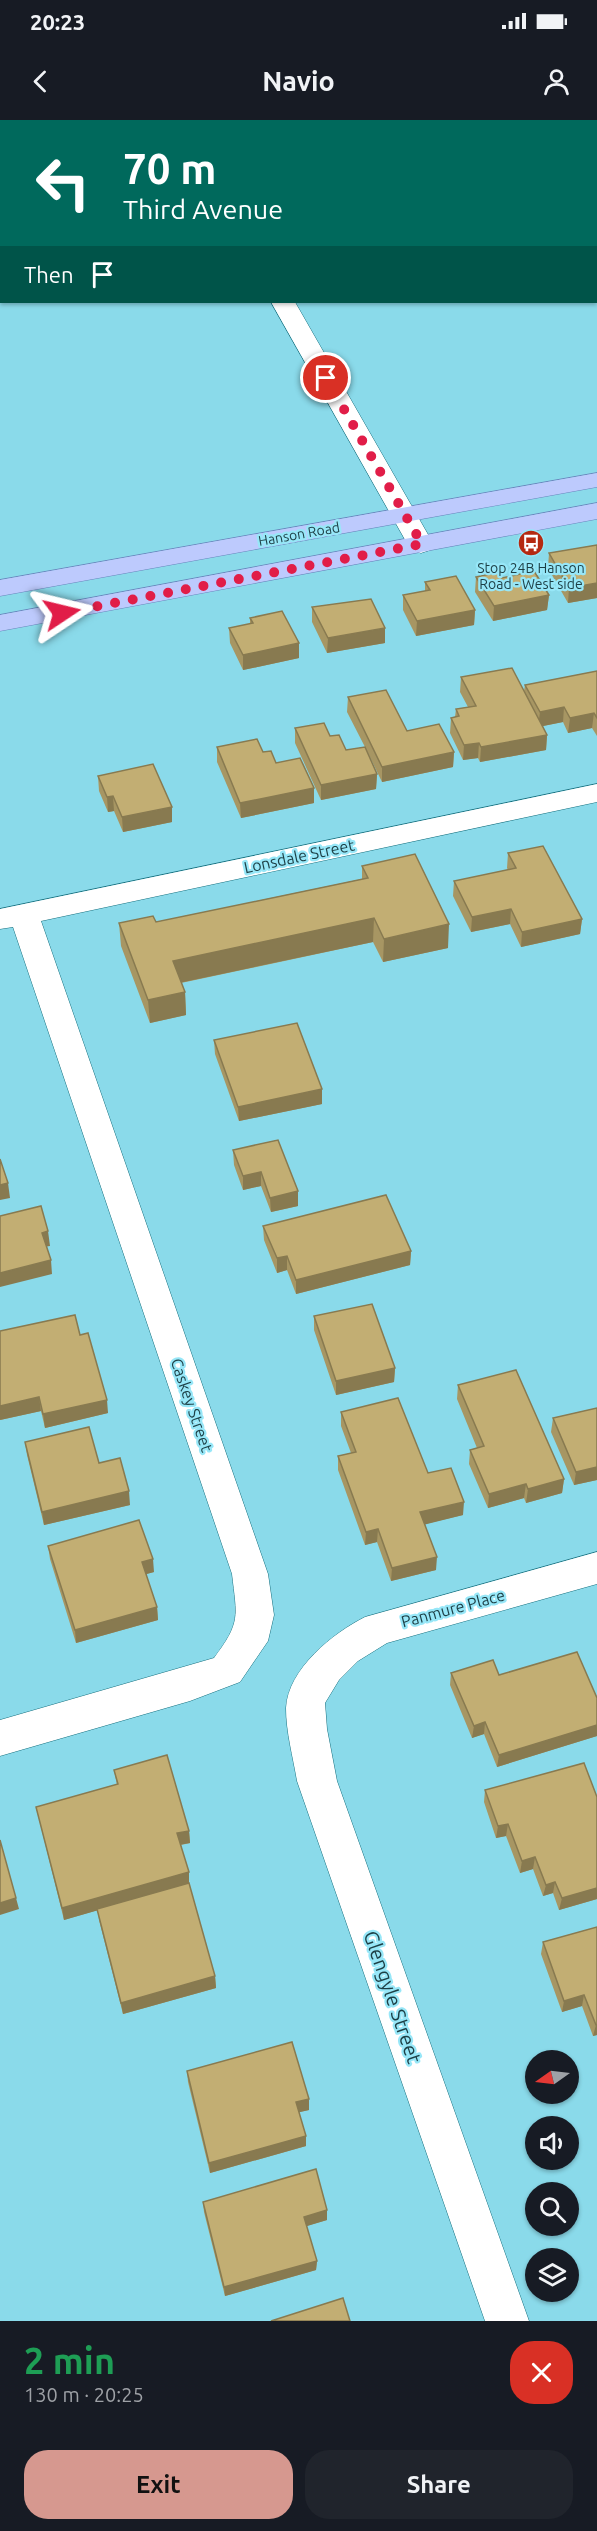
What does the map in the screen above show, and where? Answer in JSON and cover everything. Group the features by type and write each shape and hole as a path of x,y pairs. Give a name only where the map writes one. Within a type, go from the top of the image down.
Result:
{"main road":[{"name":"Hanson Road","path":"0,588 597,480"},
{"name":"Hanson Road","path":"0,623 597,511"}],"street":[{"path":"284,303 422,544"},
{"name":"Lonsdale Street","path":"12,916 597,793"},
{"name":"Caskey Street","path":"0,1738 190,1684 227,1670 249,1641 255,1615 250,1574 12,916"},
{"name":"Panmure Place","path":"322,1671 357,1638 378,1629 597,1568"},
{"name":"Glengyle Street","path":"322,1671 305,1704 316,1781 507,2321"}],"building":[{"path":"597,545 597,583 569,588 549,553"},
{"path":"534,571 549,595 494,606 476,577 499,572 502,578"},
{"path":"456,576 475,610 417,621 403,595 430,590 425,582"},
{"path":"371,599 385,628 328,638 312,607"},
{"path":"282,611 299,643 243,655 229,628 253,623 250,618"},
{"path":"512,668 547,735 481,747 479,743 464,745 451,718 459,716 456,709 476,706 461,677"},
{"path":"597,671 597,718 594,713 570,718 564,707 540,712 525,685"},
{"path":"386,690 407,731 439,724 454,752 382,767 348,697"},
{"path":"324,723 330,736 339,735 346,750 365,747 377,774 321,785 295,728"},
{"path":"257,739 263,752 271,751 276,763 300,758 314,788 240,803 217,747"},
{"path":"153,764 172,807 122,817 113,796 107,797 98,776"},
{"path":"543,846 582,919 522,932 511,909 472,917 454,881 516,868 508,853"},
{"path":"415,854 449,924 384,939 374,918 173,961 185,992 148,1000 119,923 153,916 156,922 368,878 362,866"},
{"path":"297,1023 322,1089 238,1107 214,1040"},
{"path":"278,1140 298,1191 270,1198 261,1172 243,1176 233,1150"},
{"path":"0,1159 8,1183 0,1185"},
{"path":"386,1195 411,1251 296,1280 287,1256 277,1258 263,1226"},
{"path":"41,1206 48,1231 42,1233 51,1260 0,1273 0,1216"},
{"path":"372,1304 395,1368 336,1381 314,1316"},
{"path":"75,1315 80,1335 88,1333 107,1400 43,1414 39,1397 0,1406 0,1331"},
{"path":"516,1370 564,1479 528,1489 526,1484 489,1494 470,1450 484,1446 458,1385"},
{"path":"398,1398 428,1473 451,1468 464,1502 420,1512 437,1557 392,1568 378,1529 366,1532 338,1456 356,1452 341,1412"},
{"path":"597,1408 597,1467 576,1472 553,1418"},
{"path":"89,1427 99,1463 120,1458 129,1491 42,1512 25,1442"},
{"path":"139,1520 153,1559 142,1562 157,1607 75,1630 48,1546"},
{"path":"577,1652 597,1698 597,1725 499,1755 485,1722 474,1726 451,1673 493,1660 499,1675"},
{"path":"167,1755 189,1831 177,1833 189,1872 62,1908 36,1807 118,1784 114,1770"},
{"path":"584,1763 597,1797 597,1888 562,1898 555,1882 546,1885 535,1857 522,1861 508,1824 498,1826 485,1790"},
{"path":"0,1840 16,1898 0,1903"},
{"path":"189,1883 215,1976 121,2003 97,1909"},
{"path":"597,1927 596,2025 584,1995 564,2001 543,1942"},
{"path":"292,2042 309,2099 296,2102 306,2136 209,2163 187,2071"},
{"path":"316,2169 327,2210 304,2217 317,2261 224,2287 203,2202"},
{"path":"343,2298 350,2321 271,2321"}],"place":[{"name":"Stop 24B Hanson Road - West side","path":"531,543"}],"route":[{"path":"62,613 422,544 326,378"}]}
